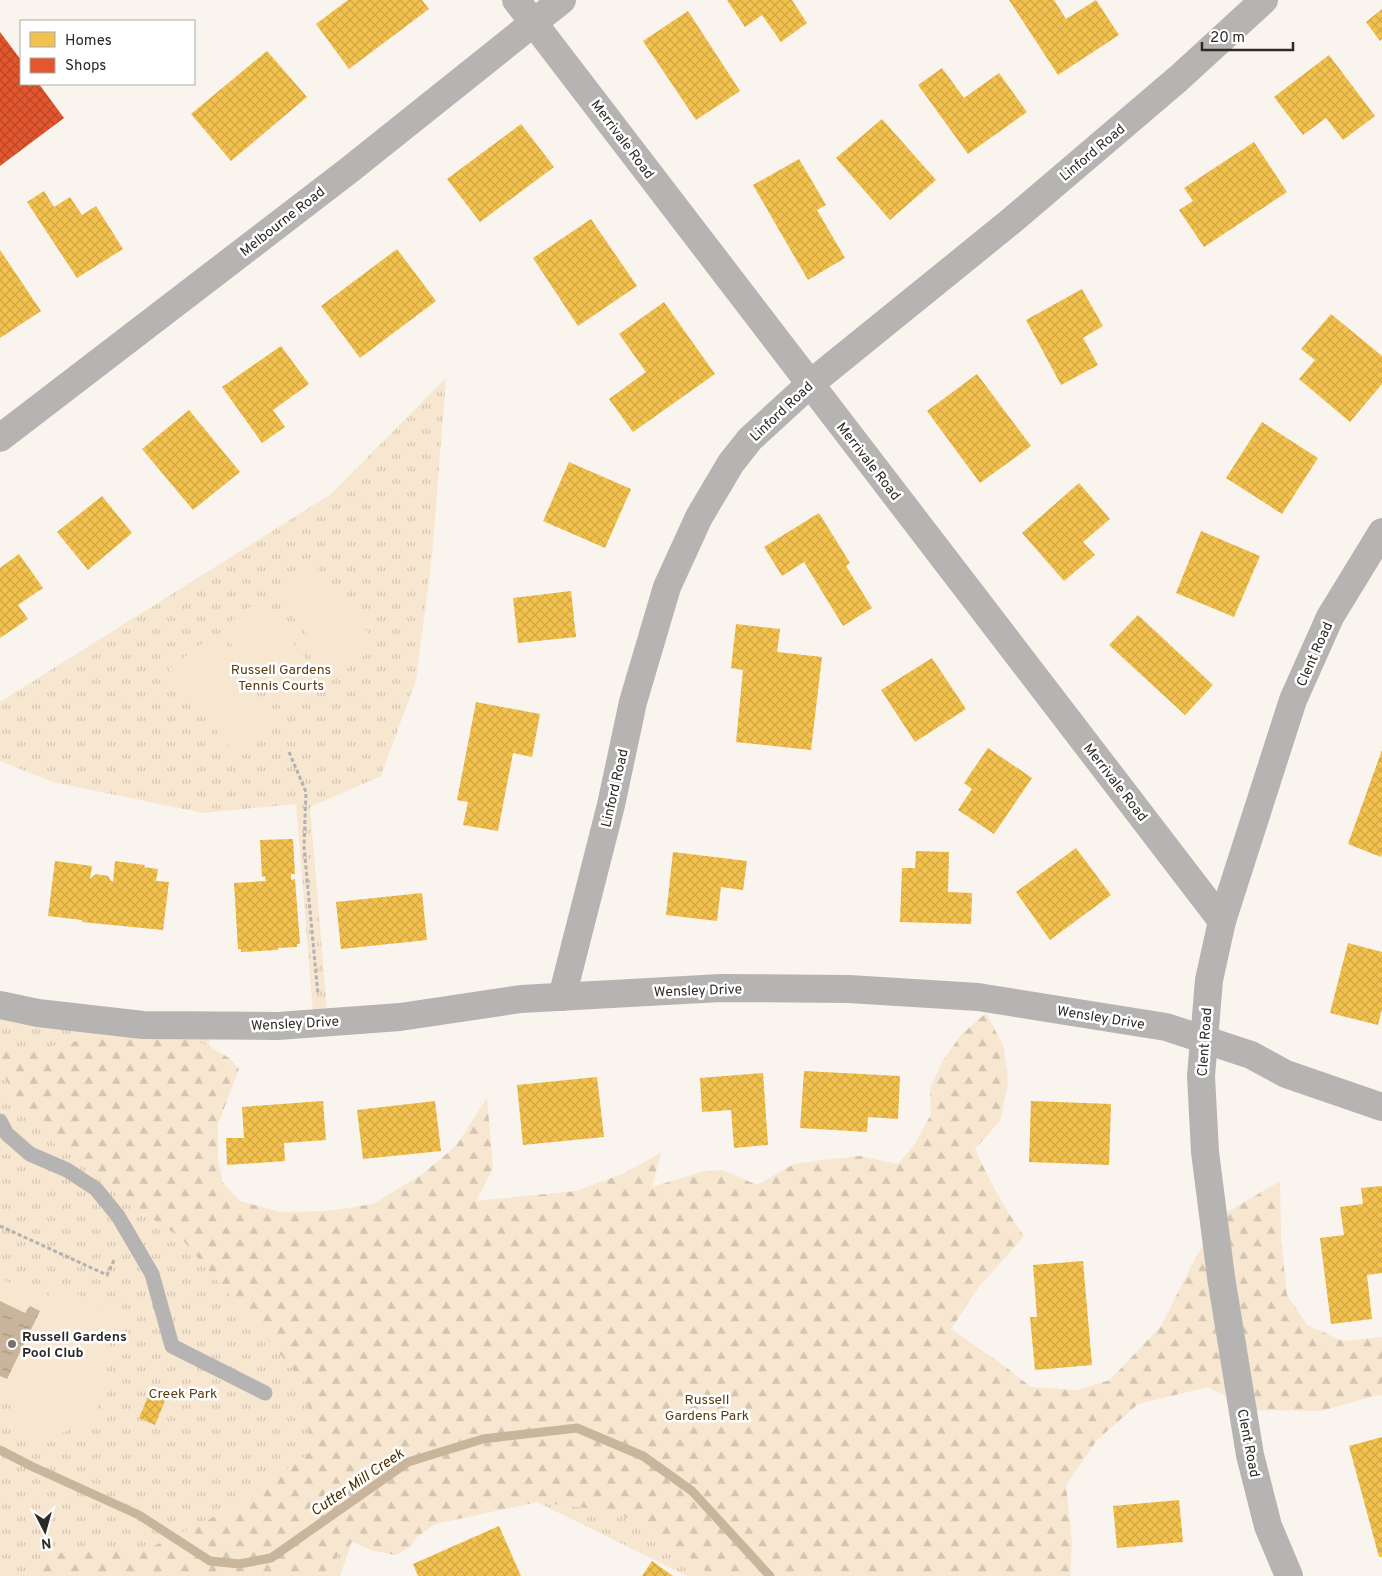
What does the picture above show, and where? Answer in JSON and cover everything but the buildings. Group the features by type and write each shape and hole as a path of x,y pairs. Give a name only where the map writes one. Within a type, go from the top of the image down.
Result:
{"street":[{"name":"Merrivale Road","path":"516,0 1222,920"},
{"name":"Melbourne Road","path":"0,438 348,171 562,0"},
{"name":"Linford Road","path":"562,997 611,804 633,702 667,587 699,517 731,463 750,439 810,384 1010,222 1180,78 1264,0"},
{"name":"Clent Road","path":"1289,1576 1268,1526 1250,1455 1221,1277 1205,1152 1201,1076 1209,980 1222,920 1293,700 1330,617 1382,532"},
{"name":"Wensley Drive","path":"0,1005 38,1013 143,1025 278,1026 400,1017 521,999 720,988 849,989 978,997 1166,1028 1251,1055 1286,1074 1382,1107"}],"lane":[{"path":"0,1121 7,1134 30,1154 67,1170 96,1189 118,1216 152,1274 172,1346 265,1393"}],"path":[{"path":"289,752 306,792 304,847 320,1023"},
{"path":"0,1226 107,1275 127,1232"}],"green space":[{"name":"Russell Gardens Tennis Courts","path":"446,378 432,556 416,680 381,776 310,807 327,1011 313,1012 296,804 203,813 53,782 0,761 0,702 331,494"},
{"path":"311,560 378,645 339,675 272,590"},
{"path":"259,600 326,685 287,715 220,630"},
{"path":"208,639 274,724 236,755 169,669"},
{"name":"Creek Park","path":"0,1005 209,1025 210,1208 1034,1576 687,1576 537,1502 352,1541 340,1576 0,1576"},
{"name":"Creek Park","path":"986,1013 1004,1047 1008,1083 1000,1121 975,1149 997,1194 1024,1236 978,1288 951,1329 1031,1387 1077,1390 1110,1380 1161,1326 1196,1257 1221,1216 1280,1181 1281,1239 1287,1295 1307,1325 1343,1341 1382,1337 1382,1396 1378,1395 1321,1411 1252,1410 1208,1387 1138,1404 1097,1440 1066,1485 1072,1542 1070,1576 711,1576 687,1555 617,1512 537,1502 435,1524 417,1537 410,1547 396,1555 374,1551 352,1542 327,1567 324,1576 20,1576 49,1554 154,1546 234,1507 309,1453 307,1386 181,1238 150,1217 90,1166 55,1144 23,1114 10,1089 0,1060 0,1046 19,1049 61,1045 84,1039 127,1040 160,1036 183,1036 209,1046 229,1058 239,1069 218,1124 218,1160 223,1183 240,1201 280,1212 327,1211 373,1204 421,1175 456,1146 487,1098 493,1168 476,1201 576,1191 622,1174 661,1153 652,1187 701,1172 722,1170 757,1185 794,1164 860,1156 898,1164 915,1144 931,1114 930,1089 942,1062 961,1035"},
{"path":"0,1278 46,1300 55,1283 123,1317 94,1376 109,1384 92,1418 47,1441 7,1424 19,1397 0,1389"}],"water":[{"name":"Russell Gardens Pool Club","path":"0,1301 25,1313 30,1306 40,1311 7,1379 0,1376"}],"waterway":[{"name":"Cutter Mill Creek","path":"0,1450 139,1515 210,1561 239,1564 271,1558 408,1462 483,1439 577,1428 643,1456 692,1491 770,1576"}],"place":[{"name":"Russell Gardens Pool Club","path":"12,1344"}],"park label":[{"name":"Russell Gardens Park","path":"707,1408"}]}
